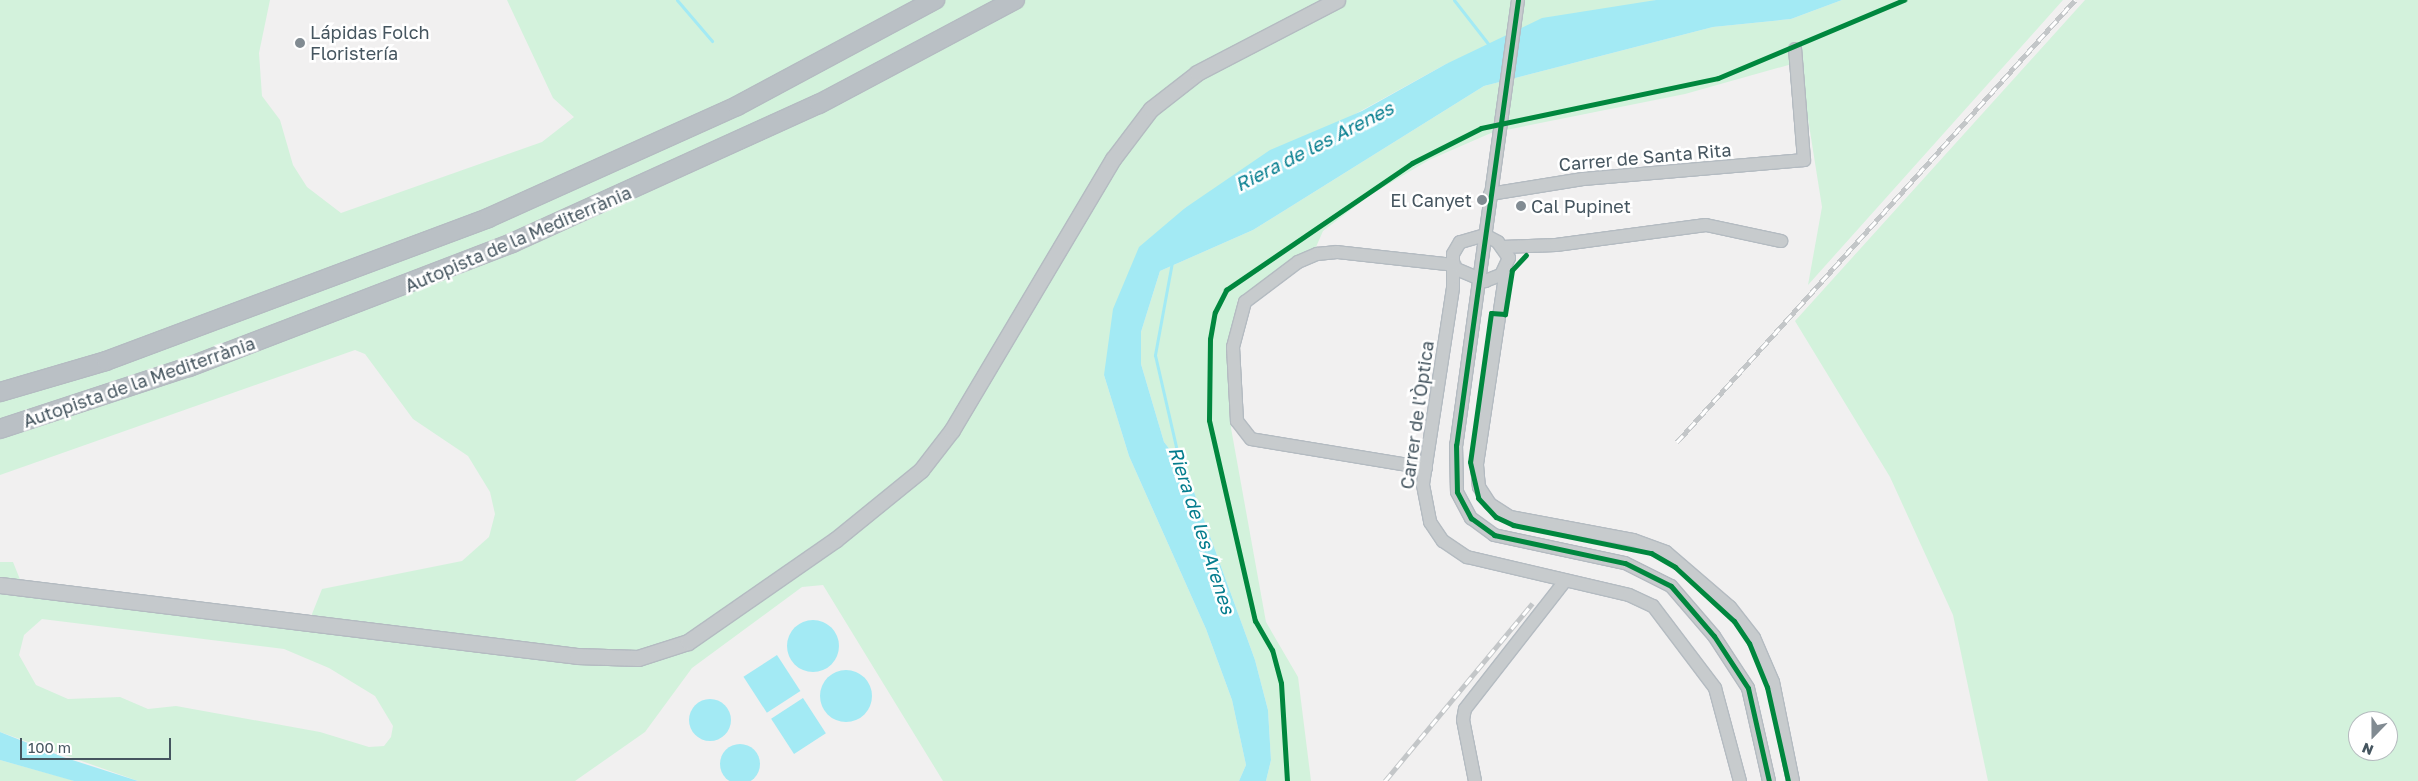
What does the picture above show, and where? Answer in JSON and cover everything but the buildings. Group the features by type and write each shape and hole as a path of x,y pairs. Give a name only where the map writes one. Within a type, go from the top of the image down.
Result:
{"highway":[{"name":"Autopista de la Mediterrània","path":"0,392 124,354 488,218 737,106 935,0"},
{"name":"Autopista de la Mediterrània","path":"0,428 189,368 512,243 819,104 1014,0"}],"main road":[{"path":"0,585 577,656 638,658 688,642 835,540 921,470 952,430 1112,159 1151,109 1197,73 1337,0"}],"street":[{"path":"1518,0 1484,235 1455,460 1456,483 1464,509 1494,535 1625,563 1671,586 1714,636 1748,688 1769,781"},
{"name":"Carrer de Santa Rita","path":"1490,194 1583,179 1804,160 1795,49"},
{"path":"1426,468 1251,439 1237,421 1233,347 1244,302 1298,262 1317,254 1337,252 1454,266 1466,276 1478,281 1492,279 1506,258 1526,248 1706,225 1781,241"},
{"path":"1484,235 1506,258"},
{"name":"Carrer de l'Òptica","path":"1484,235 1460,242 1454,266 1453,288 1426,468 1425,510 1436,532 1453,549 1481,562 1642,600 1662,614 1715,688 1740,781"},
{"path":"1506,258 1477,465 1484,496 1510,517 1633,540 1666,552 1730,608 1754,638 1773,682 1793,781"},
{"path":"1453,288 1466,276"},
{"path":"1492,279 1500,308"},
{"path":"1475,781 1463,720 1471,699 1566,581"}],"green space":[{"path":"0,0 270,0 259,53 262,96 280,120 293,165 307,187 341,213 542,142 574,117 553,98 507,0 1656,0 1446,64 1185,208 1104,375 1129,456 1206,629 1232,700 1246,765 1239,781 943,781 823,585 802,587 692,668 645,732 575,781 138,781 0,732 0,562 13,562 21,582 310,619 322,589 462,561 489,537 495,514 490,492 468,456 413,419 365,354 355,350 0,475","holes":["42,619 284,649 329,668 375,696 393,726 391,737 384,746 369,747 320,732 176,706 148,709 120,697 68,699 36,685 19,655 24,635"]},
{"path":"1842,0 2063,0 1808,285 1822,207 1799,62 1685,94 1491,133 1429,160 1370,195 1323,231 1316,247 1238,299 1227,348 1231,428 1266,622 1298,677 1311,781 1266,781 1271,760 1268,710 1255,660 1186,470 1164,442 1141,364 1141,332 1160,271 1253,230 1484,86 1713,27 1791,19"},
{"path":"2085,0 2418,0 2418,781 1988,781 1953,615 1890,477 1795,321"},
{"path":"0,760 72,780 74,781 0,781"}],"water":[{"path":"1656,0 1842,0 1791,19 1713,27 1484,86 1253,230 1160,271 1141,332 1141,364 1164,442 1186,470 1255,660 1268,710 1271,760 1266,781 1239,781 1246,765 1232,700 1206,629 1129,456 1104,375 1113,309 1139,247 1185,208 1270,150 1362,111 1446,64 1542,18"},
{"path":"813,620 827,624 835,632 839,646 835,660 827,668 813,672 799,668 791,660 787,646 791,632 799,624"},
{"path":"777,655 800,691 767,713 743,677"},
{"path":"846,670 856,672 864,678 870,686 872,696 870,706 864,714 856,720 846,722 836,720 828,714 822,706 820,696 822,686 828,678 836,672"},
{"path":"803,698 826,733 794,754 771,719"},
{"path":"710,699 725,705 731,720 725,735 710,741 695,735 689,720 695,705"},
{"path":"0,732 63,757 138,781 74,781 0,760"},
{"path":"740,744 754,750 760,764 754,778 740,784 726,778 720,764 726,750"}],"waterway":[{"path":"677,0 712,41"},
{"path":"1454,0 1490,46"},
{"name":"Riera de les Arenes","path":"1172,262 1155,355 1180,464"}],"railway":[{"path":"1677,442 2075,0"},
{"path":"1385,781 1533,603"}],"cycle path":[{"path":"1518,0 1456,445 1457,492 1471,518 1494,535 1625,563 1671,586 1714,636 1748,688 1769,781"},
{"path":"1287,781 1281,683 1272,650 1255,621 1209,420 1210,339 1215,312 1226,290 1412,163 1481,128 1718,78 1904,0"},
{"path":"1526,255 1512,270 1505,314 1491,313 1470,462 1478,498 1496,517 1513,525 1651,553 1675,567 1734,621 1749,643 1767,687 1788,781"}],"place":[{"name":"Lápidas Folch Floristería","path":"300,43"},
{"name":"El Canyet","path":"1482,200"},
{"name":"Cal Pupinet","path":"1521,206"}]}
